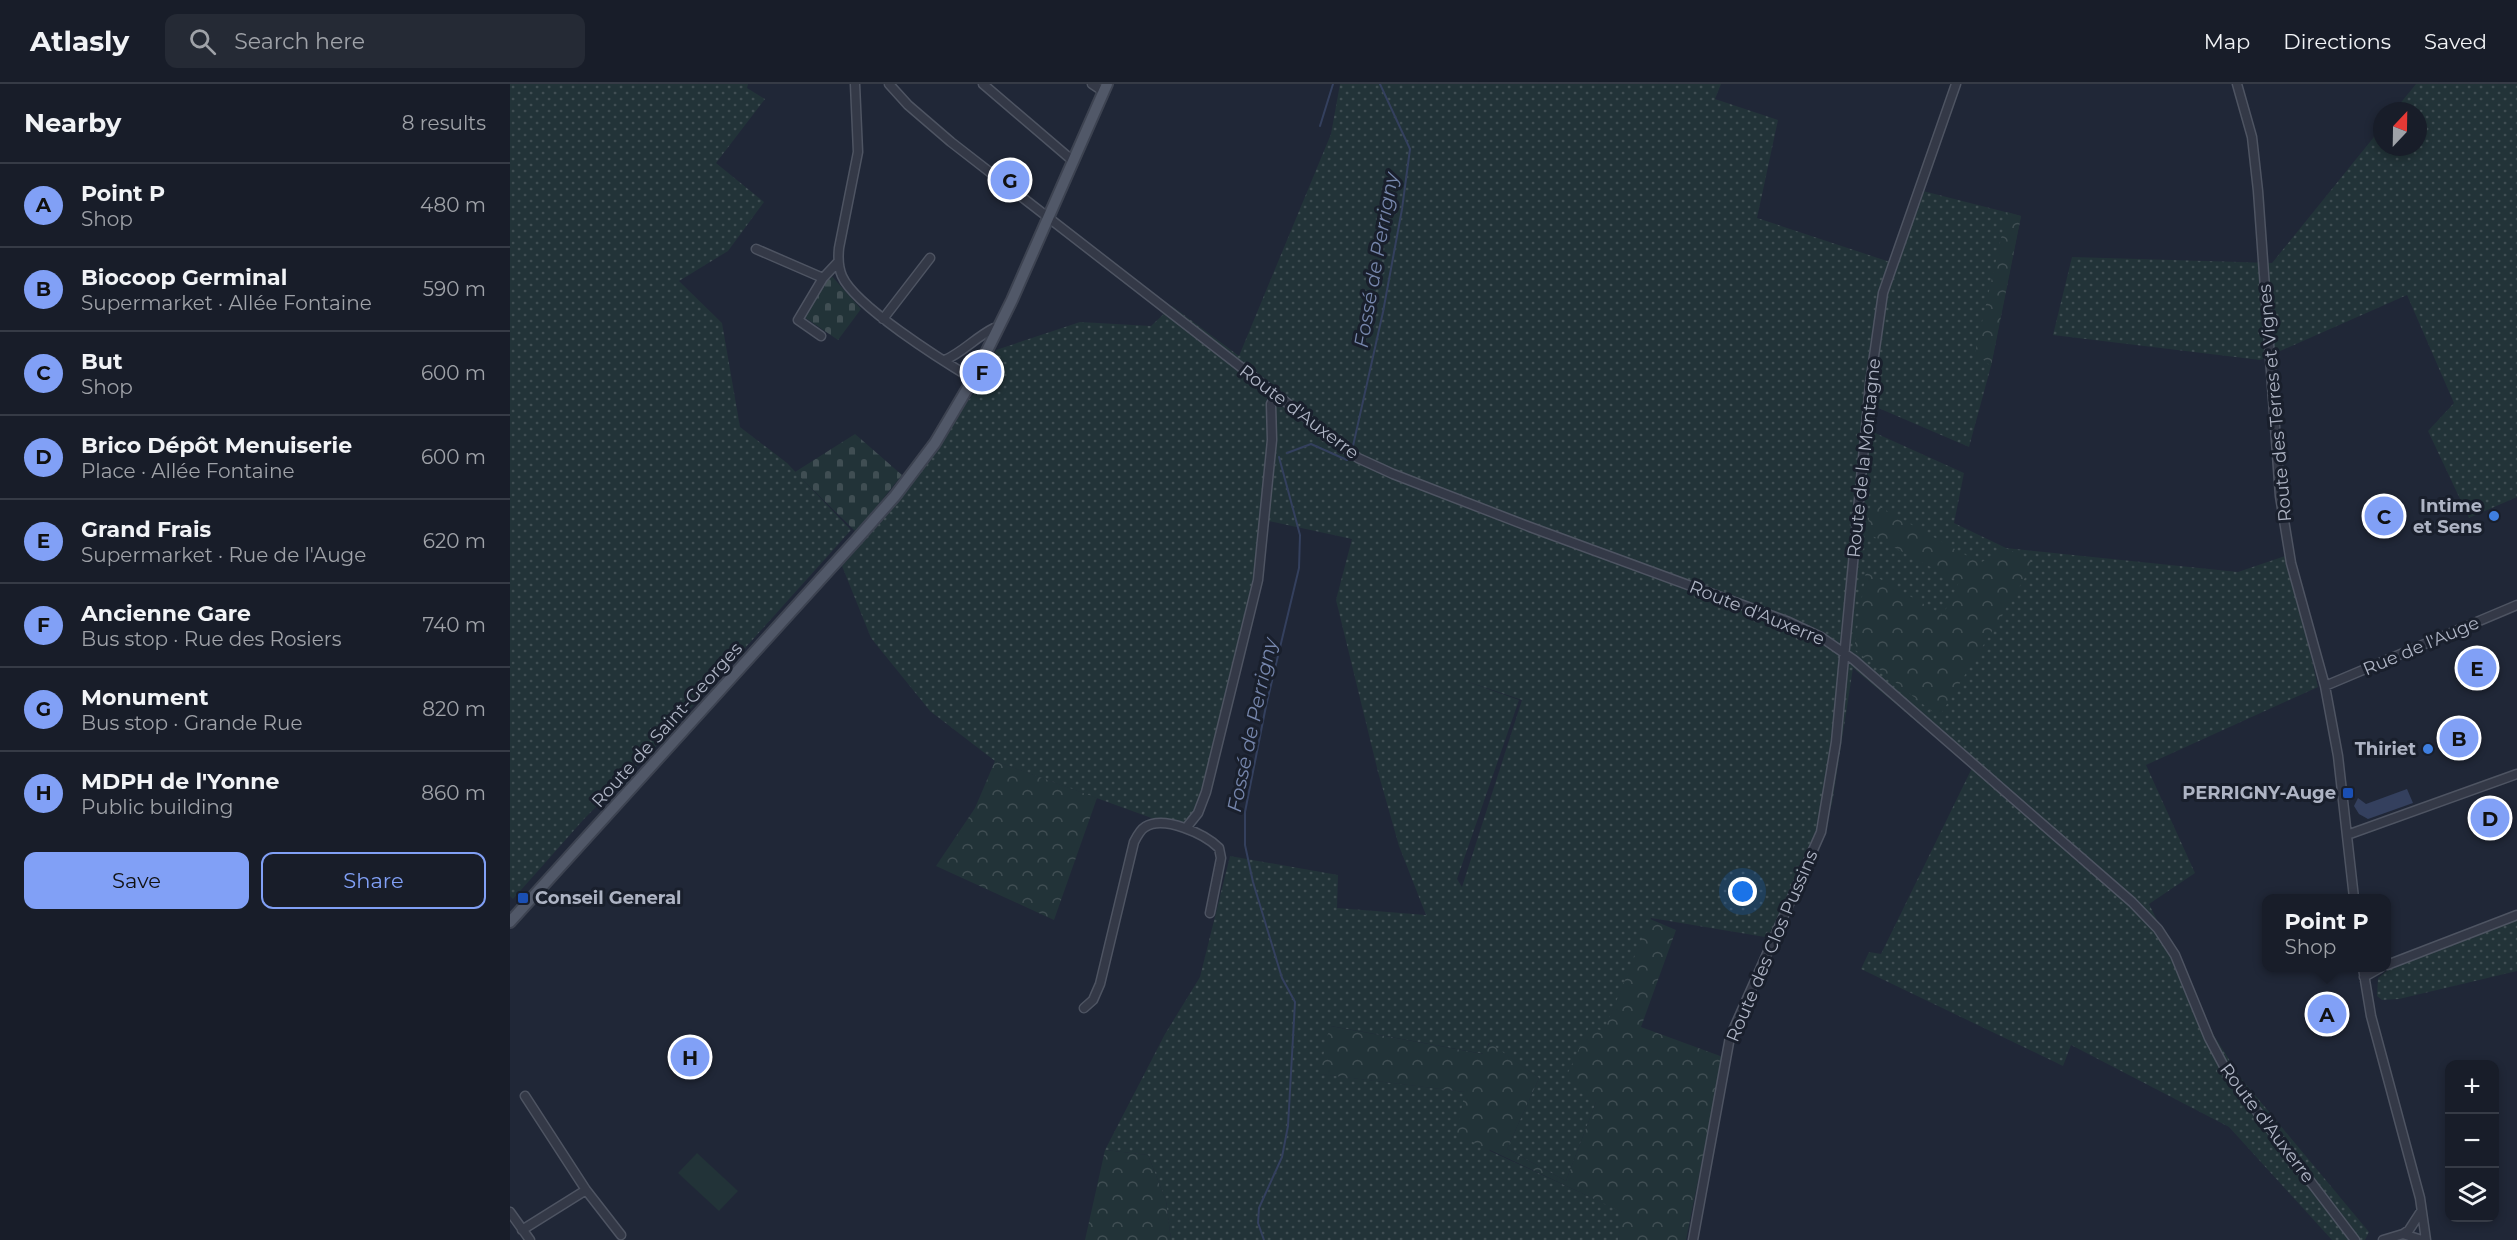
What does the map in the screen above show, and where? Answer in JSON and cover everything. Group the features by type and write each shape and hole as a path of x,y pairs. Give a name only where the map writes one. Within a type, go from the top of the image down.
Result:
{"main road":[{"name":"Route de Saint-Georges","path":"510,921 848,550 895,496 935,443 973,379 998,330 1105,88"}],"street":[{"path":"855,84 858,152 838,262 842,278 869,309 973,379"},
{"name":"Route d'Auxerre","path":"889,84 908,105 951,142 1350,453 1380,469 1789,622 1821,637 1843,651 2132,902 2158,929 2175,955 2209,1038 2227,1072 2353,1237 2361,1240"},
{"path":"983,84 1073,161"},
{"path":"1092,84 1105,88"},
{"name":"Route de la Montagne","path":"1843,651 1870,384 1883,293 1956,84"},
{"name":"Route des Terres et Vignes","path":"2237,84 2252,137 2259,191 2280,496 2294,578 2325,686 2338,756 2354,894"},
{"path":"756,249 823,278"},
{"path":"883,319 930,258"},
{"path":"821,336 798,320 823,278 838,262"},
{"path":"945,360 961,353 983,334 994,328 998,330"},
{"path":"1186,828 1198,813 1206,792 1258,580 1272,440 1271,404 1276,395"},
{"name":"Rue de l'Auge","path":"2325,686 2517,606"},
{"name":"Route des Clos Pussins","path":"1694,1240 1730,1037 1821,832 1836,742 1843,651"},
{"path":"2347,836 2517,774"},
{"path":"1084,1008 1093,1000 1100,984 1134,842 1142,828 1150,824 1173,824 1186,828 1219,848 1221,858 1210,913"},
{"path":"2391,964 2517,915"},
{"path":"2363,972 2371,1017 2420,1198 2424,1240 2403,1234"},
{"path":"525,1096 586,1190 621,1235"},
{"path":"522,1230 586,1190"},
{"path":"510,1212 530,1240"},
{"path":"2382,1240 2409,1230 2420,1213"}],"green space":[{"path":"510,84 748,84 747,88 765,99 716,163 764,202 728,251 679,281 722,323 740,427 787,463 851,530 667,735 584,819 513,899 510,896"},
{"path":"1340,84 1721,84 1715,99 1778,120 1757,218 1896,264 1923,191 2021,216 1991,366 1969,447 1876,407 1873,432 1964,473 1954,523 2006,548 2238,572 2288,555 2318,687 2146,765 2195,873 2149,904 2213,1034 2240,1077 2369,1232 2365,1240 2332,1240 2229,1127 2071,1045 2063,1066 1861,969 1869,952 1881,954 1972,768 1853,668 1832,804 1777,939 1651,918 1604,1032 1596,1102 1566,1181 1507,1149 1539,1078 1489,1043 1484,1054 1331,1026 1320,1074 1465,1092 1490,1151 1623,1212 1618,1240 1171,1240 1166,1201 1148,1155 1105,1150 1165,1034 1200,977 1230,856 1338,875 1337,908 1426,915 1399,846 1378,772 1336,600 1352,539 1269,521 1206,797 1179,828 995,761 930,711 871,638 842,566 858,548 859,542 974,393 996,350 1080,322 1151,326 1172,306 1239,356 1331,134","holes":["1460,679 1522,700 1462,887 1457,879 1519,700"]},
{"path":"2416,84 2517,84 2517,497 2469,518 2428,431 2454,403 2407,295 2260,360 2053,335 2072,257 2272,263 2373,138 2373,156 2427,156 2427,102 2401,102"},
{"path":"2007,212 2021,216 1991,366 1975,353"},
{"path":"830,274 861,309 838,340 804,317"},
{"path":"855,434 902,475 856,532 795,472"},
{"path":"1871,502 1980,563 2006,548 2034,563 1939,717 1854,649 1866,571 1943,615 1959,582 1867,533"},
{"path":"995,761 1097,798 1054,920 936,866 975,808"},
{"path":"1650,919 1676,930 1641,1027 1723,1057 1686,1240 1618,1240 1622,1212 1456,1134 1465,1092 1319,1074 1330,1026 1483,1054 1490,1043 1539,1078 1507,1149 1566,1181 1596,1102 1566,1077 1589,1027 1604,1031"},
{"path":"2517,919 2517,971 2399,999 2382,1000 2377,996 2378,978 2385,972 2391,972 2391,968"},
{"path":"1105,1150 1148,1155 1166,1201 1171,1240 1085,1240"},
{"path":"697,1153 738,1191 719,1211 678,1173"}],"water":[{"path":"2407,789 2413,803 2368,819 2359,814 2354,806 2358,798 2366,804"}],"waterway":[{"name":"Fossé de Perrigny","path":"1320,126 1333,84"},
{"name":"Fossé de Perrigny","path":"1353,446 1383,312 1402,209 1410,149 1380,84"},
{"name":"Fossé de Perrigny","path":"1287,453 1311,444 1347,460"},
{"name":"Fossé de Perrigny","path":"1264,1240 1258,1223 1259,1208 1282,1157 1288,1126 1295,1002 1282,978 1253,882 1245,845 1245,812 1266,706 1299,568 1300,535 1279,457"}],"place":[{"name":"Monument","path":"1010,180"},
{"name":"Ancienne Gare","path":"982,372"},
{"name":"But","path":"2384,516"},
{"name":"Intime et Sens","path":"2494,516"},
{"name":"Grand Frais","path":"2477,668"},
{"name":"Biocoop Germinal","path":"2459,738"},
{"name":"Thiriet","path":"2428,749"},
{"name":"PERRIGNY-Auge","path":"2348,793"},
{"name":"Brico Dépôt Menuiserie","path":"2490,818"},
{"name":"Conseil General","path":"523,898"},
{"name":"Point P","path":"2327,1014"},
{"name":"MDPH de l'Yonne","path":"690,1057"}]}
